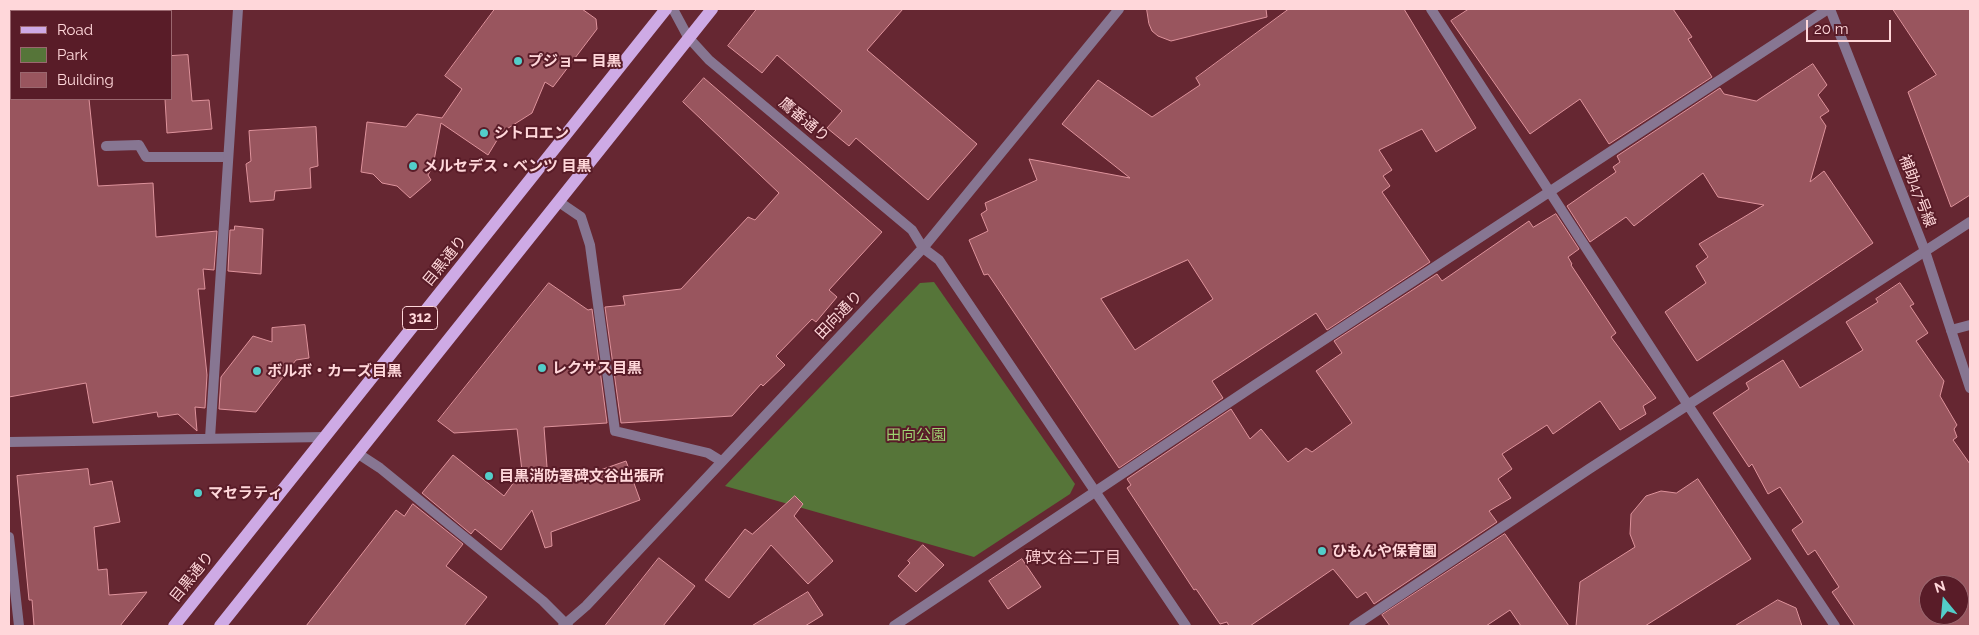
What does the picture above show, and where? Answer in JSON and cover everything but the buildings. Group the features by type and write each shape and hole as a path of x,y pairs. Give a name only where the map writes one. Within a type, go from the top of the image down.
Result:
{"main road":[{"name":"目黒通り","path":"174,626 666,9"},
{"name":"312","path":"220,626 712,9"}],"street":[{"path":"210,438 238,9"},
{"name":"鷹番通り","path":"672,9 688,37 709,60 912,230 923,248 939,260 1087,477 1094,493 1186,626"},
{"name":"田向通り","path":"565,625 586,606 923,248 1119,9"},
{"path":"1431,9 1688,405 1835,626"},
{"path":"894,626 1264,379 1829,9"},
{"name":"補助47号線","path":"1829,9 1925,251 1970,388"},
{"path":"106,146 139,145 146,157 228,158"},
{"path":"559,202 581,217 590,245 614,431 708,453 721,461"},
{"path":"1354,626 1688,405 1970,222"},
{"path":"1951,330 1970,325"},
{"path":"9,442 326,437"},
{"path":"357,453 380,468 544,601 565,625"},
{"path":"9,537 12,598 19,626"}],"green space":[{"name":"田向公園","path":"934,282 1075,484 1070,494 974,557 725,486 920,283"}],"place":[{"name":"プジョー 目黒","path":"518,61"},
{"name":"シトロエン","path":"484,133"},
{"name":"メルセデス・ベンツ 目黒","path":"413,166"},
{"name":"レクサス目黒","path":"542,368"},
{"name":"ボルボ・カーズ目黒","path":"257,371"},
{"name":"目黒消防署碑文谷出張所","path":"489,476"},
{"name":"マセラティ","path":"198,493"},
{"name":"ひもんや保育園","path":"1322,551"}],"district":[{"name":"碑文谷二丁目","path":"1073,558"}]}
